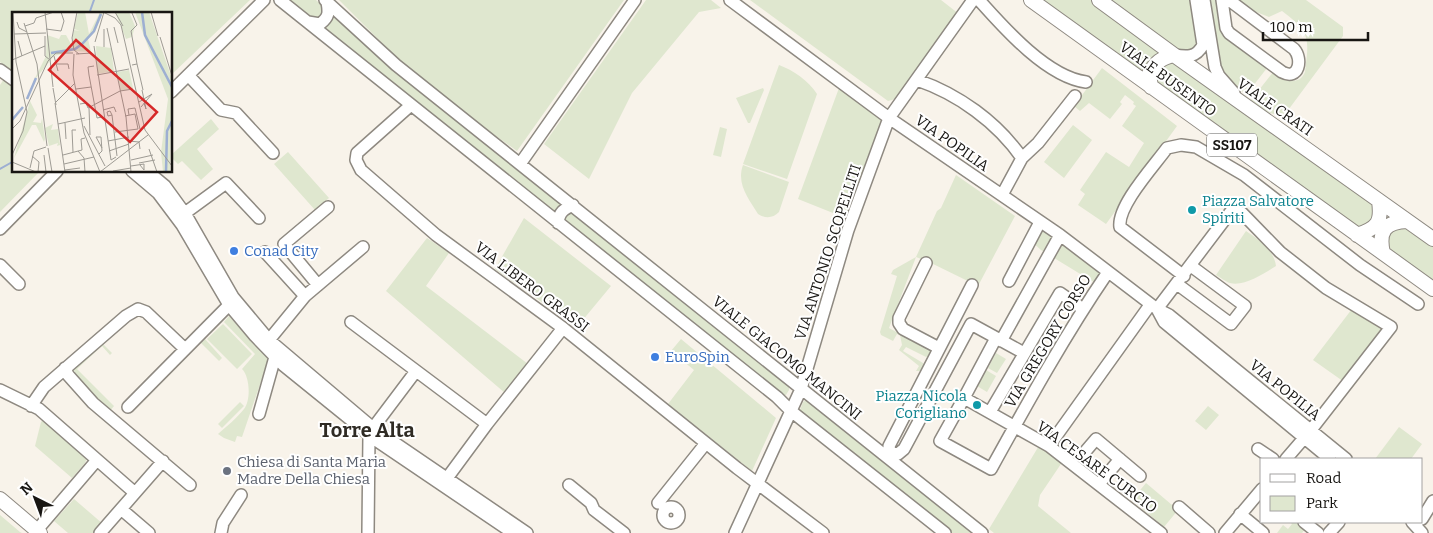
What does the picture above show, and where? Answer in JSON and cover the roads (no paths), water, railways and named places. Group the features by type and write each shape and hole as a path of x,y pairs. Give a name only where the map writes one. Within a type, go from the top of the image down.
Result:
{"main road":[{"name":"VIALE BUSENTO","path":"1031,0 1433,289"},
{"name":"VIALE CRATI","path":"1099,0 1433,240"},
{"path":"1152,87 1149,74 1155,63 1163,57 1174,55"},
{"path":"1357,235 1374,228 1379,222 1381,215 1379,201"},
{"path":"1383,253 1381,238 1385,229 1394,222 1407,221"},
{"path":"0,499 39,531"}],"street":[{"path":"172,91 264,0"},
{"path":"280,0 770,392 938,531"},
{"path":"520,164 635,0"},
{"name":"VIA POPILIA","path":"730,0 889,118 1060,235 1154,307 1169,315 1308,434 1344,458"},
{"name":"VIA ANTONIO SCOPELLITI","path":"735,533 801,389 848,230 889,118 974,0"},
{"path":"979,0 1014,38 1033,55 1057,71 1086,82"},
{"path":"1196,0 1207,44 1219,76 1244,105"},
{"path":"1204,0 1207,44"},
{"path":"1222,0 1226,28 1229,33 1282,72 1287,74 1294,73 1297,70 1298,53 1229,0"},
{"name":"VIALE GIACOMO MANCINI","path":"308,22 320,24 326,19 329,14 326,1"},
{"name":"VIALE GIACOMO MANCINI","path":"326,1 396,65 801,389 888,454 982,533"},
{"path":"1174,55 1192,56 1207,44"},
{"path":"0,70 12,79"},
{"path":"188,75 220,110 236,113 273,153"},
{"path":"0,80 12,88"},
{"path":"917,80 960,99 987,120 1015,148 1022,158"},
{"path":"1002,195 1022,158 1038,143 1074,96"},
{"name":"VIA LIBERO GRASSI","path":"411,105 357,153 356,160 361,170 436,235 563,328 706,443 823,533"},
{"path":"453,139 467,122"},
{"path":"1191,266 1245,306 1231,324 1120,227 1119,222 1124,206 1167,148 1181,145 1196,147 1244,175 1352,259 1418,304"},
{"path":"0,229 56,172"},
{"path":"133,172 158,193 182,225 229,305 275,357 371,432 444,482 513,533"},
{"path":"148,172 165,186 185,213 233,297 269,340 371,432"},
{"path":"185,213 226,182 259,218"},
{"path":"558,222 559,215 564,209 573,205"},
{"path":"318,285 284,244 328,206"},
{"path":"1049,446 1154,307 1180,280 1232,210 1236,210 1248,219 1280,252 1326,288 1391,328 1287,458"},
{"path":"1009,281 1040,222"},
{"path":"964,398 1015,426 991,469 940,441 964,398 998,339 1060,235"},
{"path":"269,340 305,296 363,247"},
{"path":"265,252 305,296"},
{"path":"926,263 899,318 899,323 902,329 939,348"},
{"path":"0,265 19,284"},
{"name":"VIA GREGORY CORSO","path":"1015,426 1083,309 1108,272"},
{"path":"972,285 889,446 888,454 898,454 904,449 971,324 1024,353"},
{"path":"990,412 1060,293 1083,309"},
{"path":"128,407 229,305"},
{"path":"31,406 44,387 126,316 138,309 146,312 185,349"},
{"path":"351,322 487,424"},
{"path":"444,482 563,328"},
{"path":"259,414 275,357"},
{"path":"65,368 68,375 93,403 190,485"},
{"path":"368,533 371,432 416,371"},
{"path":"0,390 39,409 135,493"},
{"name":"VIA CESARE CURCIO","path":"1015,426 1049,446 1161,533"},
{"name":"VIA POPILIA","path":"1308,434 1329,458"},
{"path":"1084,453 1096,439 1140,476"},
{"path":"658,503 706,443"},
{"path":"1258,449 1272,458"},
{"path":"1099,484 1120,459"},
{"path":"39,531 97,460"},
{"path":"100,533 163,461"},
{"path":"444,482 527,533"},
{"path":"569,485 591,503 594,510 624,533"},
{"path":"1226,533 1260,491"},
{"path":"221,533 223,523 241,495"},
{"path":"1423,516 1433,501"},
{"path":"1179,507 1209,533"},
{"path":"121,509 149,533"},
{"path":"1240,514 1262,533"},
{"path":"661,533 668,523"},
{"path":"1305,523 1318,533"},
{"path":"1329,533 1338,523"}],"waterway":[{"path":"90,12 94,0"},
{"path":"0,169 12,162"}],"place":[{"name":"Piazza Salvatore Spiriti","path":"1192,210"},
{"name":"Conad City","path":"234,251"},
{"name":"EuroSpin","path":"655,357"},
{"name":"Piazza Nicola Corigliano","path":"977,405"},
{"name":"Chiesa di Santa Maria Madre Della Chiesa","path":"227,471"}],"district":[{"name":"Torre Alta","path":"367,430"}]}
